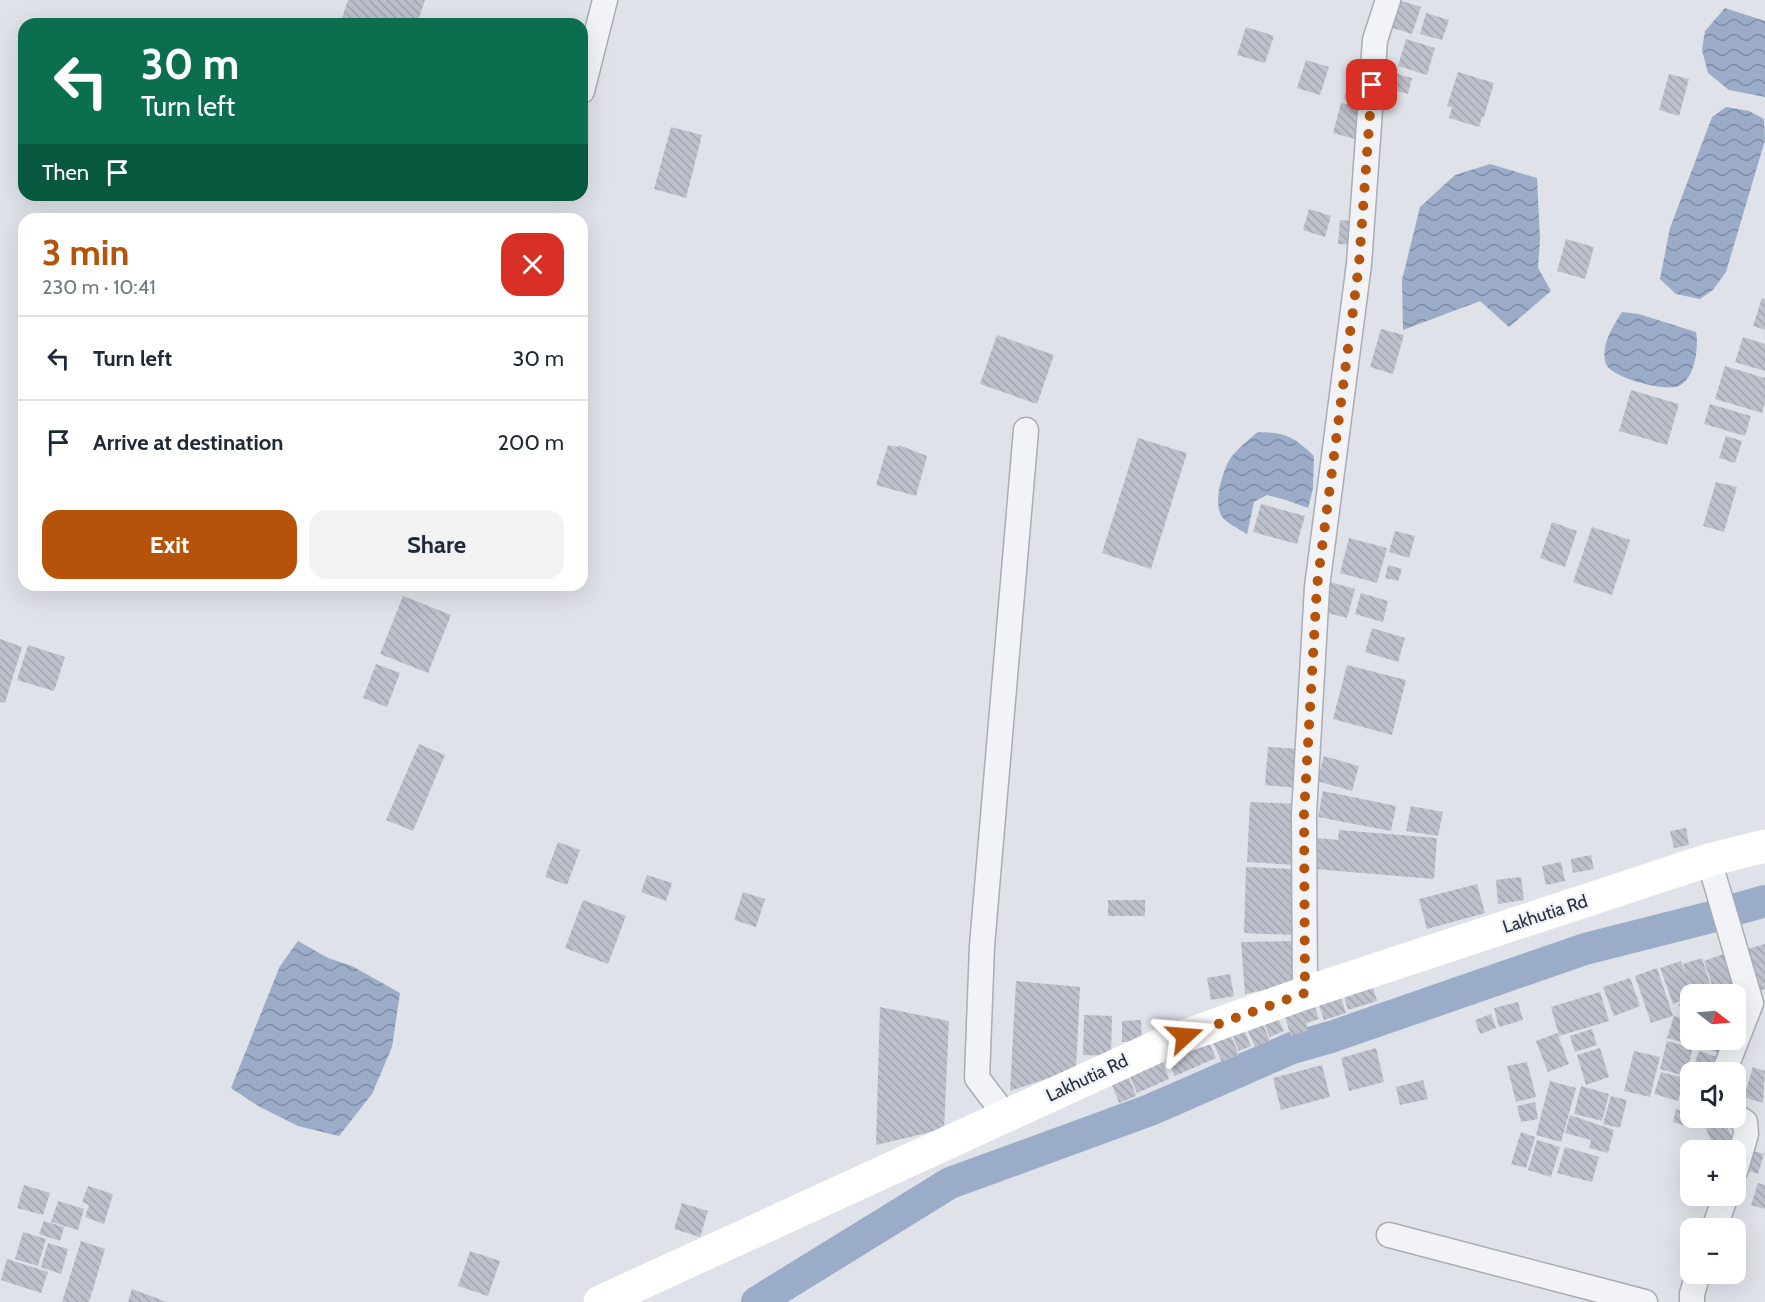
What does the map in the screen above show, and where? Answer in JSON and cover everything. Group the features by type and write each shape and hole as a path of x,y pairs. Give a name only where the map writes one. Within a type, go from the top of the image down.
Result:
{"street":[{"path":"588,67 605,0"},
{"path":"1305,993 1304,814 1317,586 1359,264 1376,40 1388,0"},
{"path":"1006,1116 977,1078 982,946 1026,430"},
{"name":"Lakhutia Rd","path":"600,1302 1165,1043 1305,993 1709,860 1765,846"},
{"path":"1709,860 1751,1003 1728,1062"},
{"path":"1389,1235 1645,1302"},
{"path":"1692,1302 1695,1284"}],"water":[{"path":"1725,8 1765,21 1765,97 1729,90 1708,73 1702,50 1705,31"},
{"path":"1726,107 1749,111 1764,119 1765,140 1726,272 1713,290 1700,299 1676,294 1660,279 1670,228 1712,117"},
{"path":"1490,164 1537,178 1540,239 1538,268 1551,291 1509,327 1480,301 1403,330 1402,280 1420,207 1455,175"},
{"path":"1622,312 1639,314 1696,332 1695,362 1684,382 1679,386 1663,387 1628,379 1610,369 1606,364 1606,343"},
{"path":"1258,432 1276,433 1289,437 1314,456 1313,488 1308,508 1267,495 1254,502 1247,534 1223,518 1218,506 1218,497 1221,480 1230,459"},
{"path":"298,941 328,958 352,966 400,993 392,1047 372,1094 339,1136 298,1126 260,1107 231,1088 280,966"}],"building":[{"path":"348,0 425,0 419,18 342,18"},
{"path":"1398,0 1421,7 1412,34 1386,26"},
{"path":"1426,13 1449,20 1442,40 1420,34"},
{"path":"1246,27 1274,36 1265,63 1237,55"},
{"path":"1406,39 1435,48 1427,75 1398,66"},
{"path":"1306,60 1329,67 1320,95 1297,88"},
{"path":"1387,71 1412,78 1408,94 1382,87"},
{"path":"1458,72 1494,83 1479,127 1449,118 1452,107 1447,106"},
{"path":"1669,74 1689,79 1679,116 1659,110"},
{"path":"1347,86 1363,90 1359,103 1344,99"},
{"path":"1341,103 1358,107 1355,119 1368,123 1363,141 1333,133"},
{"path":"671,127 702,135 686,198 654,189"},
{"path":"1309,209 1331,216 1325,237 1303,230"},
{"path":"1340,220 1354,221 1353,245 1338,244"},
{"path":"1566,239 1594,247 1585,279 1557,271"},
{"path":"1762,298 1765,299 1765,330 1753,326"},
{"path":"1381,329 1404,335 1393,374 1370,367"},
{"path":"997,335 1054,355 1037,404 980,384"},
{"path":"1743,337 1765,344 1765,371 1735,362"},
{"path":"1725,366 1765,378 1765,402 1762,413 1715,399"},
{"path":"1631,390 1679,404 1667,445 1619,431"},
{"path":"1710,404 1751,416 1745,436 1704,424"},
{"path":"1726,436 1742,441 1735,463 1719,458"},
{"path":"1138,438 1187,453 1151,569 1102,553"},
{"path":"888,445 898,447 899,445 927,456 916,496 876,485"},
{"path":"1716,482 1737,487 1724,532 1703,526"},
{"path":"1261,504 1305,516 1297,544 1253,532"},
{"path":"1552,522 1577,531 1565,567 1540,558"},
{"path":"1592,527 1630,540 1612,595 1573,582"},
{"path":"1395,531 1415,536 1409,558 1389,552"},
{"path":"1349,538 1387,548 1377,583 1340,573"},
{"path":"1388,565 1402,569 1398,581 1385,578"},
{"path":"1326,581 1355,589 1347,618 1317,610"},
{"path":"1361,593 1388,601 1383,622 1355,614"},
{"path":"403,596 451,615 428,673 380,654"},
{"path":"1372,628 1405,638 1398,662 1365,652"},
{"path":"0,639 22,647 5,703 0,702"},
{"path":"28,645 65,657 54,691 17,680"},
{"path":"376,664 400,673 387,707 363,698"},
{"path":"1347,665 1406,680 1392,735 1333,719"},
{"path":"419,744 445,755 413,831 386,820"},
{"path":"1268,747 1301,749 1298,788 1265,785"},
{"path":"1324,756 1359,766 1352,791 1317,781"},
{"path":"1323,791 1396,806 1391,831 1318,817"},
{"path":"1250,802 1299,804 1296,865 1247,862"},
{"path":"1411,806 1443,812 1438,836 1406,831"},
{"path":"1686,828 1689,845 1674,848 1670,831"},
{"path":"1339,830 1437,838 1434,879 1315,869 1317,838 1338,840"},
{"path":"558,842 580,850 567,885 545,877"},
{"path":"1591,855 1594,869 1573,873 1571,859"},
{"path":"1561,862 1565,881 1546,885 1542,866"},
{"path":"1246,867 1295,869 1293,935 1244,933"},
{"path":"647,875 672,883 666,901 641,892"},
{"path":"1521,877 1524,900 1498,904 1496,880"},
{"path":"1477,884 1485,913 1427,929 1419,899"},
{"path":"743,892 765,899 756,927 734,920"},
{"path":"583,900 626,916 608,964 565,948"},
{"path":"1108,900 1145,900 1145,916 1108,916"},
{"path":"1292,941 1292,984 1245,994 1241,942"},
{"path":"1765,944 1765,989 1754,992 1744,950"},
{"path":"1732,951 1742,981 1734,984 1712,984 1704,961"},
{"path":"1702,958 1710,984 1680,984 1680,1001 1673,1004 1660,968 1681,961 1686,977 1683,964"},
{"path":"1657,968 1673,1016 1651,1023 1635,976"},
{"path":"1230,974 1234,996 1211,1000 1207,978"},
{"path":"1630,978 1640,1006 1614,1016 1603,987"},
{"path":"1016,981 1080,987 1076,1069 1010,1091"},
{"path":"1372,984 1377,1001 1348,1010 1343,993"},
{"path":"1600,992 1609,1021 1559,1036 1551,1007"},
{"path":"1340,995 1346,1013 1324,1020 1318,1002"},
{"path":"1518,1002 1523,1020 1499,1027 1494,1008"},
{"path":"1314,1004 1319,1019 1306,1023 1309,1030 1291,1036 1284,1014"},
{"path":"880,1007 949,1021 944,1129 876,1145"},
{"path":"1275,1012 1284,1031 1270,1037 1261,1018"},
{"path":"1491,1014 1496,1028 1480,1034 1475,1020"},
{"path":"1084,1015 1112,1016 1111,1056 1083,1055"},
{"path":"1259,1015 1270,1041 1255,1047 1244,1022"},
{"path":"1674,1016 1680,1018 1680,1042 1667,1038"},
{"path":"1141,1020 1142,1042 1122,1042 1122,1021"},
{"path":"1242,1025 1251,1046 1239,1051 1230,1030"},
{"path":"1228,1028 1239,1055 1222,1062 1210,1036"},
{"path":"1592,1029 1597,1045 1575,1052 1570,1036"},
{"path":"1557,1033 1569,1064 1548,1072 1536,1041"},
{"path":"1206,1035 1216,1058 1175,1076 1165,1053"},
{"path":"1667,1041 1680,1044 1680,1050 1692,1050 1689,1062 1680,1062 1680,1075 1660,1069"},
{"path":"1376,1048 1384,1082 1349,1091 1341,1058"},
{"path":"1600,1048 1609,1077 1586,1085 1577,1055"},
{"path":"1710,1050 1724,1050 1723,1054"},
{"path":"1634,1051 1660,1057 1650,1097 1624,1091"},
{"path":"1699,1051 1720,1058 1719,1062 1695,1062"},
{"path":"1160,1057 1169,1079 1137,1093 1128,1072"},
{"path":"1527,1062 1536,1097 1516,1102 1507,1066"},
{"path":"1322,1065 1330,1097 1281,1110 1273,1078"},
{"path":"1753,1067 1765,1071 1763,1103 1746,1098"},
{"path":"1661,1072 1680,1077 1678,1101 1654,1094"},
{"path":"1128,1075 1136,1096 1119,1103 1111,1082"},
{"path":"1423,1080 1428,1099 1400,1105 1396,1087"},
{"path":"1550,1081 1576,1088 1561,1142 1536,1135"},
{"path":"1581,1086 1609,1094 1602,1121 1574,1114"},
{"path":"1611,1096 1627,1100 1620,1128 1603,1124"},
{"path":"1535,1102 1538,1119 1521,1122 1517,1106"},
{"path":"1676,1109 1680,1110 1680,1124 1673,1122"},
{"path":"1570,1115 1614,1130 1608,1153 1589,1148 1591,1140 1565,1133"},
{"path":"1706,1128 1728,1128 1733,1140 1711,1140"},
{"path":"1521,1132 1535,1137 1526,1168 1511,1164"},
{"path":"1537,1140 1560,1147 1551,1177 1528,1170"},
{"path":"1565,1147 1599,1157 1592,1182 1557,1173"},
{"path":"1749,1150 1764,1154 1758,1174 1746,1170"},
{"path":"1758,1183 1765,1185 1765,1209 1751,1205"},
{"path":"24,1185 50,1193 43,1215 17,1208"},
{"path":"88,1186 113,1194 104,1224 85,1217 89,1205 82,1202"},
{"path":"58,1201 84,1209 78,1230 51,1222"},
{"path":"682,1203 708,1211 700,1237 674,1229"},
{"path":"44,1221 64,1227 60,1241 39,1234"},
{"path":"23,1232 46,1239 38,1266 15,1259"},
{"path":"81,1241 105,1249 89,1302 62,1302"},
{"path":"48,1243 68,1249 61,1274 41,1267"},
{"path":"470,1251 500,1261 488,1296 458,1286"},
{"path":"7,1259 48,1272 41,1293 1,1280"},
{"path":"132,1289 167,1302 128,1302"}],"waterway":[{"path":"1737,909 1765,901"},
{"path":"757,1302 950,1183 1150,1110 1292,1048 1331,1037 1585,949 1715,916"}],"route":[{"path":"1185,1036 1305,993 1304,814 1317,586 1359,264 1372,85"}]}
